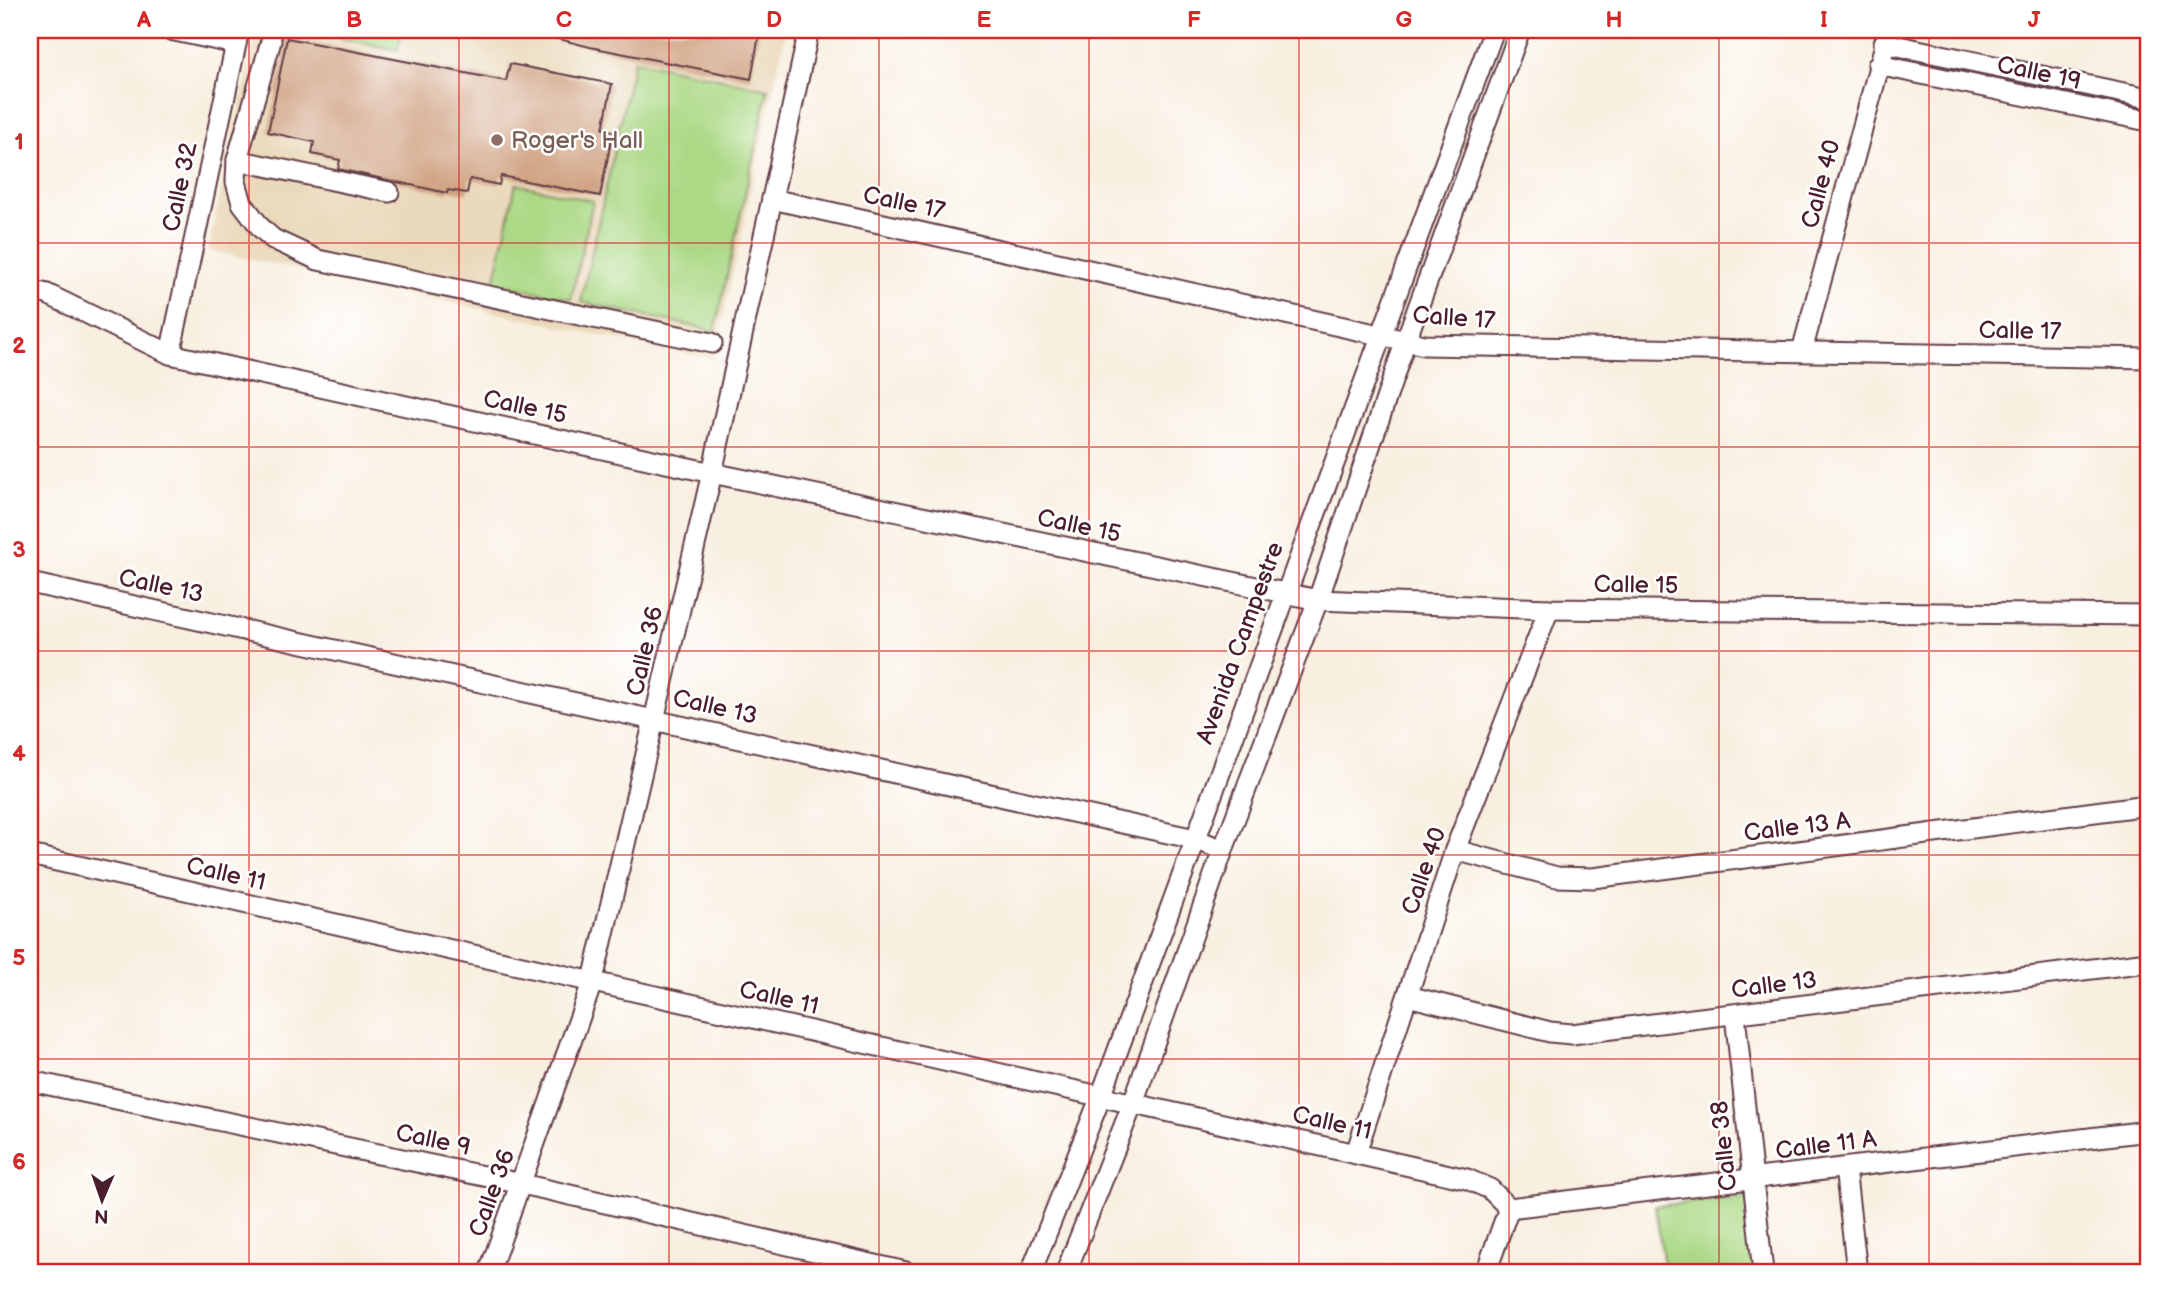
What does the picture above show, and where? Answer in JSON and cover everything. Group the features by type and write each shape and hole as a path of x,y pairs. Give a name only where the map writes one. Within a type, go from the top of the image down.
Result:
{"street":[{"path":"170,30 237,37"},
{"name":"Calle 36","path":"488,1272 522,1184 593,980 712,473 809,30"},
{"name":"Avenida Campestre","path":"1031,1272 1101,1096 1283,594 1494,30"},
{"path":"1066,1272 1133,1103 1223,850 1318,600 1406,340 1520,30"},
{"name":"Calle 40","path":"1802,351 1886,36"},
{"name":"Calle 19","path":"1886,36 2148,98"},
{"name":"Calle 32","path":"170,354 237,37"},
{"path":"271,41 237,160 236,182 242,203 273,239 318,260 712,343"},
{"name":"Calle 19","path":"1878,65 2148,121"},
{"path":"237,160 389,192"},
{"name":"Calle 17","path":"772,199 1424,345 2148,358"},
{"name":"Calle 15","path":"30,290 47,294 170,354 712,473 1318,600 1549,609 2148,615"},
{"name":"Calle 13","path":"30,583 1195,839 1223,850"},
{"name":"Calle 40","path":"1356,1153 1455,850 1549,609"},
{"name":"Calle 13 A","path":"1455,850 1557,877 1593,878 2148,805"},
{"name":"Calle 11","path":"30,855 1467,1179 1490,1189 1509,1208"},
{"name":"Calle 13","path":"1408,996 1550,1032 1572,1034 2148,962"},
{"name":"Calle 38","path":"1735,1015 1763,1272"},
{"name":"Calle 9","path":"30,1081 522,1184 906,1272"},
{"name":"Calle 11 A","path":"1509,1208 2148,1130"},
{"path":"1845,1168 1857,1272"},
{"path":"1486,1272 1509,1208"}],"shaded area":[{"name":"Roger's Hall","path":"257,30 786,30 714,360 208,250"}],"green space":[{"path":"303,30 402,30 398,50"},
{"path":"634,60 768,89 715,331 581,302"},
{"path":"516,184 593,201 571,299 494,283"},
{"path":"1747,1197 1756,1272 1665,1272 1655,1206"}],"building":[{"path":"552,30 760,30 751,79 590,47 551,37"},
{"path":"287,38 506,81 510,64 612,84 603,129 613,131 600,196 501,176 499,185 470,179 467,193 448,190 447,193 338,169 340,160 312,154 314,142 268,132"}],"place":[{"name":"Roger's Hall","path":"497,140"}]}
